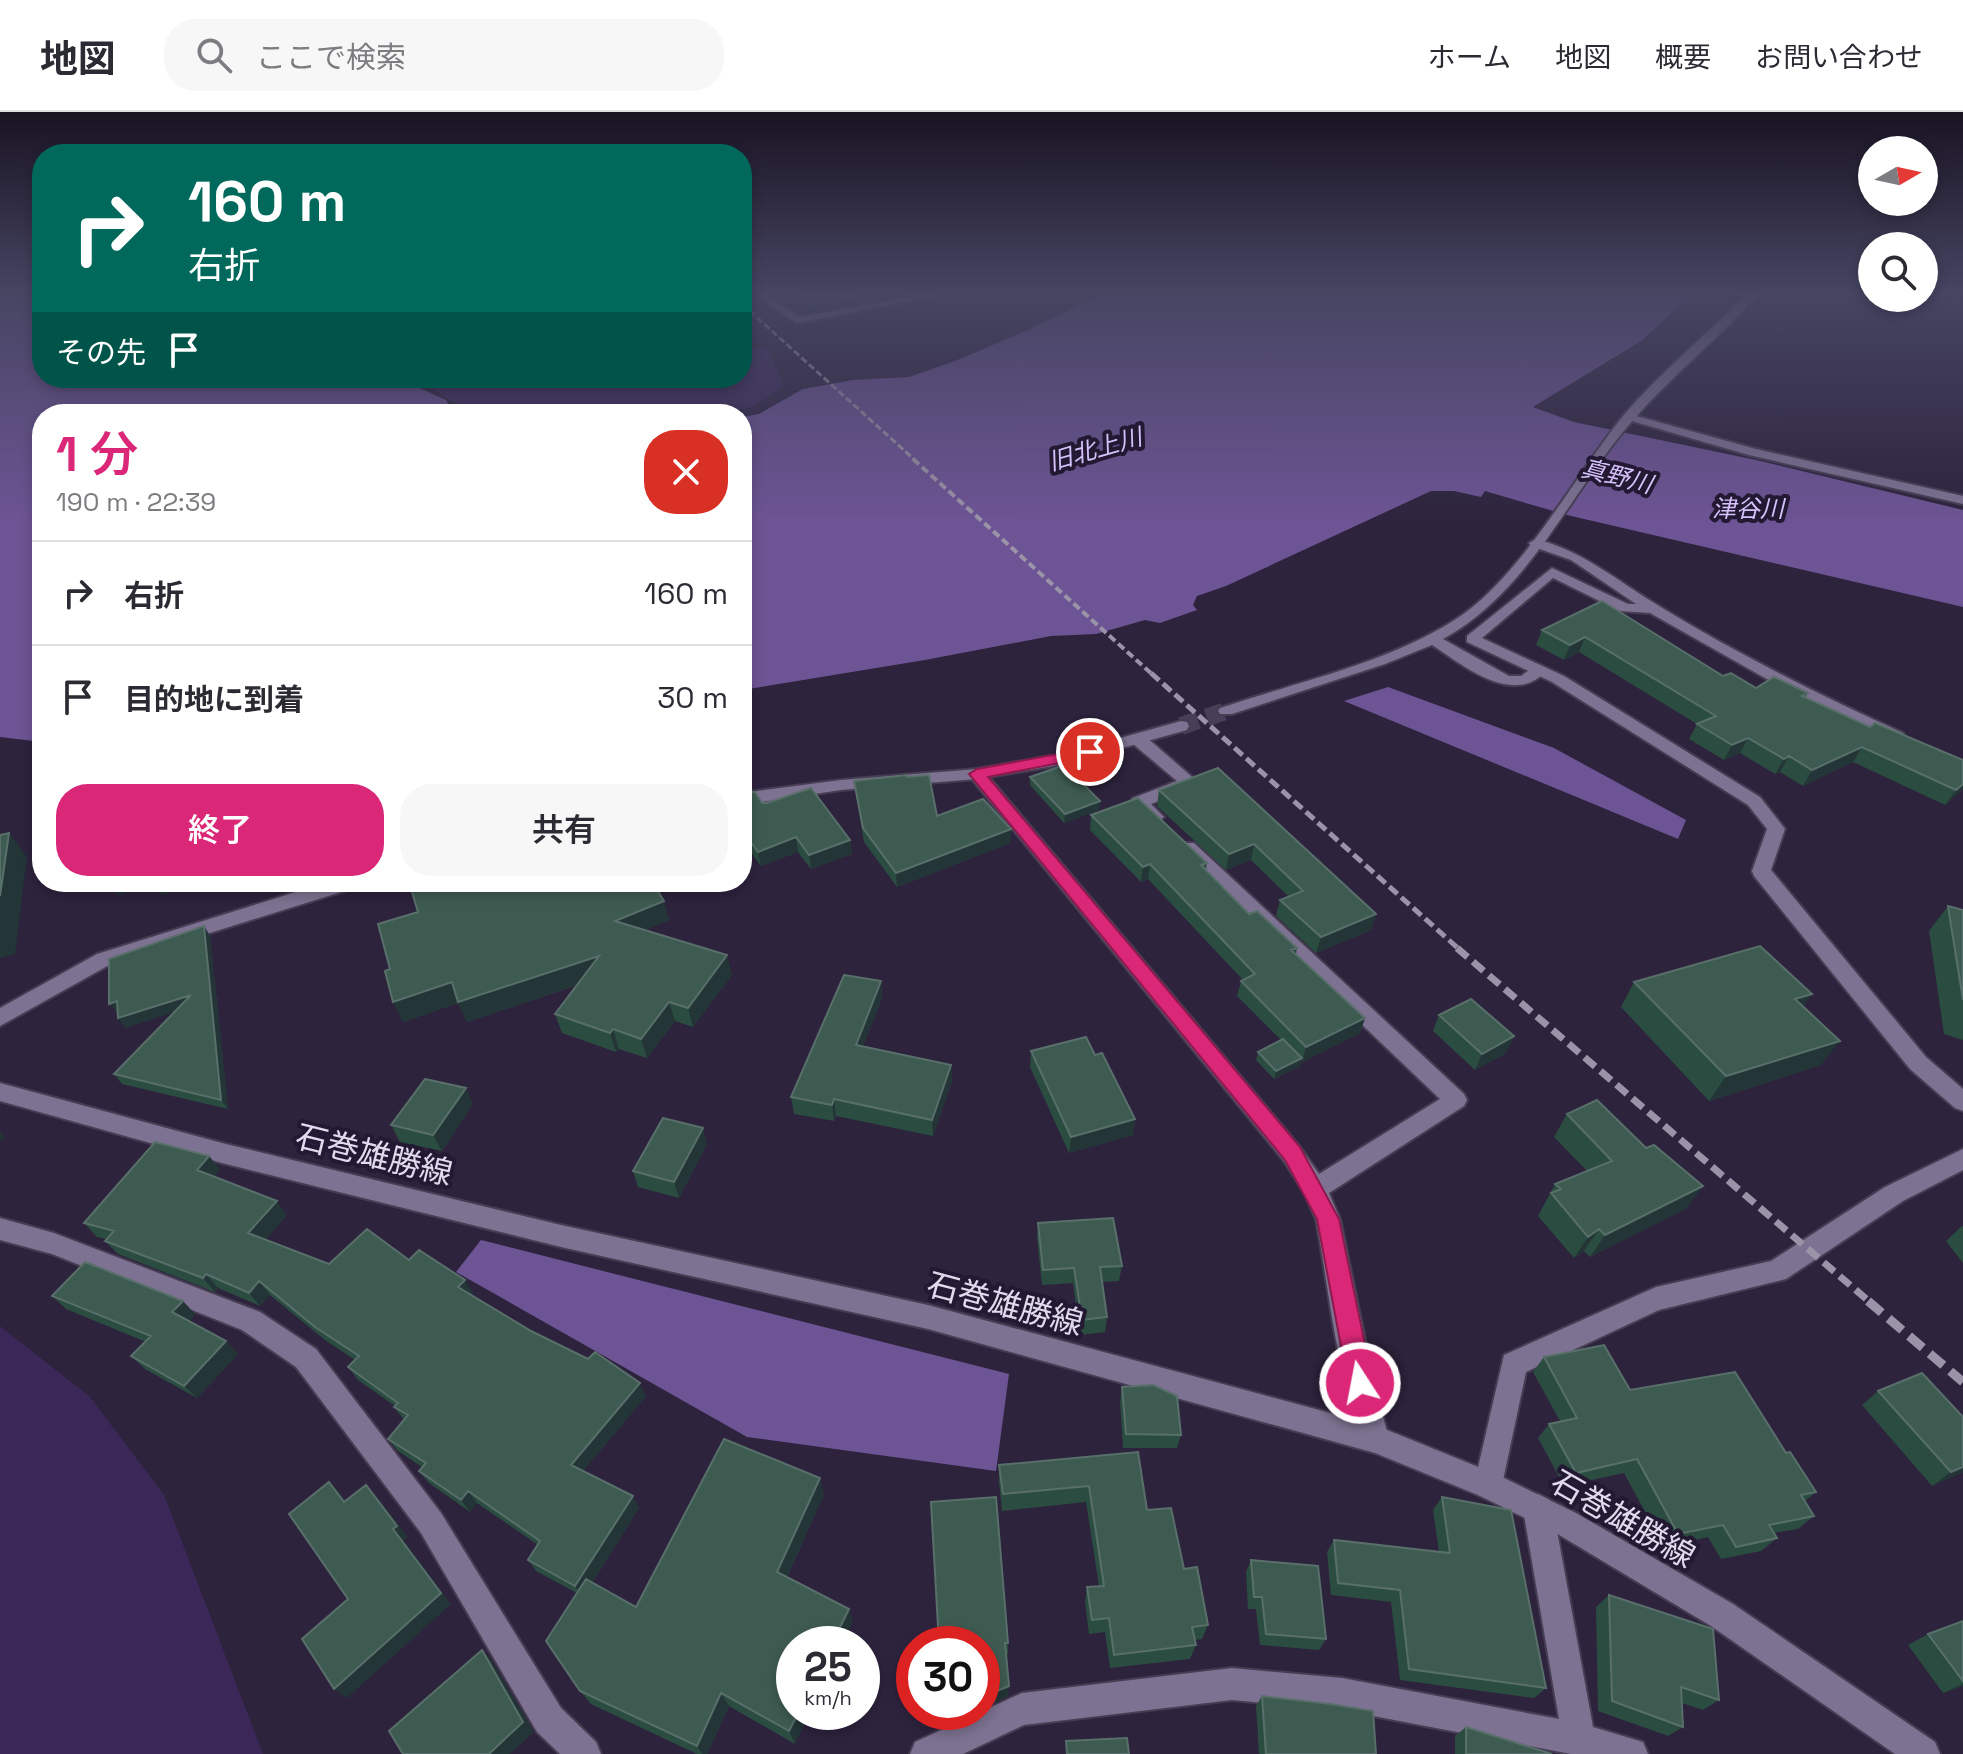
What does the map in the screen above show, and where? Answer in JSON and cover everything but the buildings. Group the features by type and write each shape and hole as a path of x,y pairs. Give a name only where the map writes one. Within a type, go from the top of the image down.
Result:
{"street":[{"path":"1226,711 1379,661 1461,623 1497,591 1625,423 1678,370"},
{"path":"1625,423 1963,500"},
{"path":"1536,543 1576,557 1653,609 1810,697 1917,746"},
{"path":"1653,609 1625,608 1552,572 1472,639 1539,670 1754,801 1776,829 1761,871 1918,1063 1963,1102"},
{"path":"1432,638 1490,673 1512,681 1523,682 1539,670"},
{"path":"752,798 841,785 977,774 1065,759 1181,726"},
{"path":"1139,740 1190,783 1139,802 1456,1100 1315,1189"},
{"path":"977,774 1292,1154 1315,1189 1328,1219 1360,1383 1375,1439"},
{"path":"0,1018 104,959 318,892"},
{"name":"石巻雄勝線","path":"0,1092 222,1153 561,1236 928,1317 1375,1439 1538,1509 1722,1615 1923,1754"},
{"path":"1488,1485 1514,1364 1656,1299 1777,1271 1894,1194 1963,1159"},
{"path":"0,1229 54,1244 251,1321 306,1358 431,1523 549,1720 584,1754"},
{"path":"1538,1509 1579,1739"},
{"path":"927,1754 1022,1709 1232,1684 1342,1694 1579,1739 1631,1754"}],"shaded area":[{"path":"752,370 777,370 784,386 752,407 752,404 454,402 431,388 752,388"},
{"path":"0,1326 90,1397 164,1495 263,1754 0,1754"}],"water":[{"path":"0,370 32,370 32,388 419,388 446,400 448,404 32,404 32,741 0,737"},
{"path":"930,370 1594,370 1533,407 1574,422 1756,460 1963,510 1963,607 1567,515 1485,491 1481,497 1454,491 1431,491 1226,586 1197,596 1193,605 1197,610 1160,623 1145,620 1096,634 1051,636 752,688 752,415 803,389 853,380 909,377"},
{"path":"1388,687 1554,748 1686,820 1678,839 1344,701"},
{"path":"481,1240 1009,1374 996,1471 747,1437 456,1272"}],"tunnel":[{"path":"1181,726 1226,711"}],"railway":[{"path":"815,370 916,461"},
{"path":"913,459 1153,675"},
{"path":"1151,673 1460,950"},
{"path":"1457,948 1871,1303"},
{"path":"1868,1301 1963,1382"}],"route":[{"path":"1090,752 977,774 1292,1154 1315,1189 1328,1219 1360,1383"}],"water label":[{"name":"旧北上川","path":"1095,449"},
{"name":"真野川","path":"1617,476"},
{"name":"津谷川","path":"1748,508"}]}
